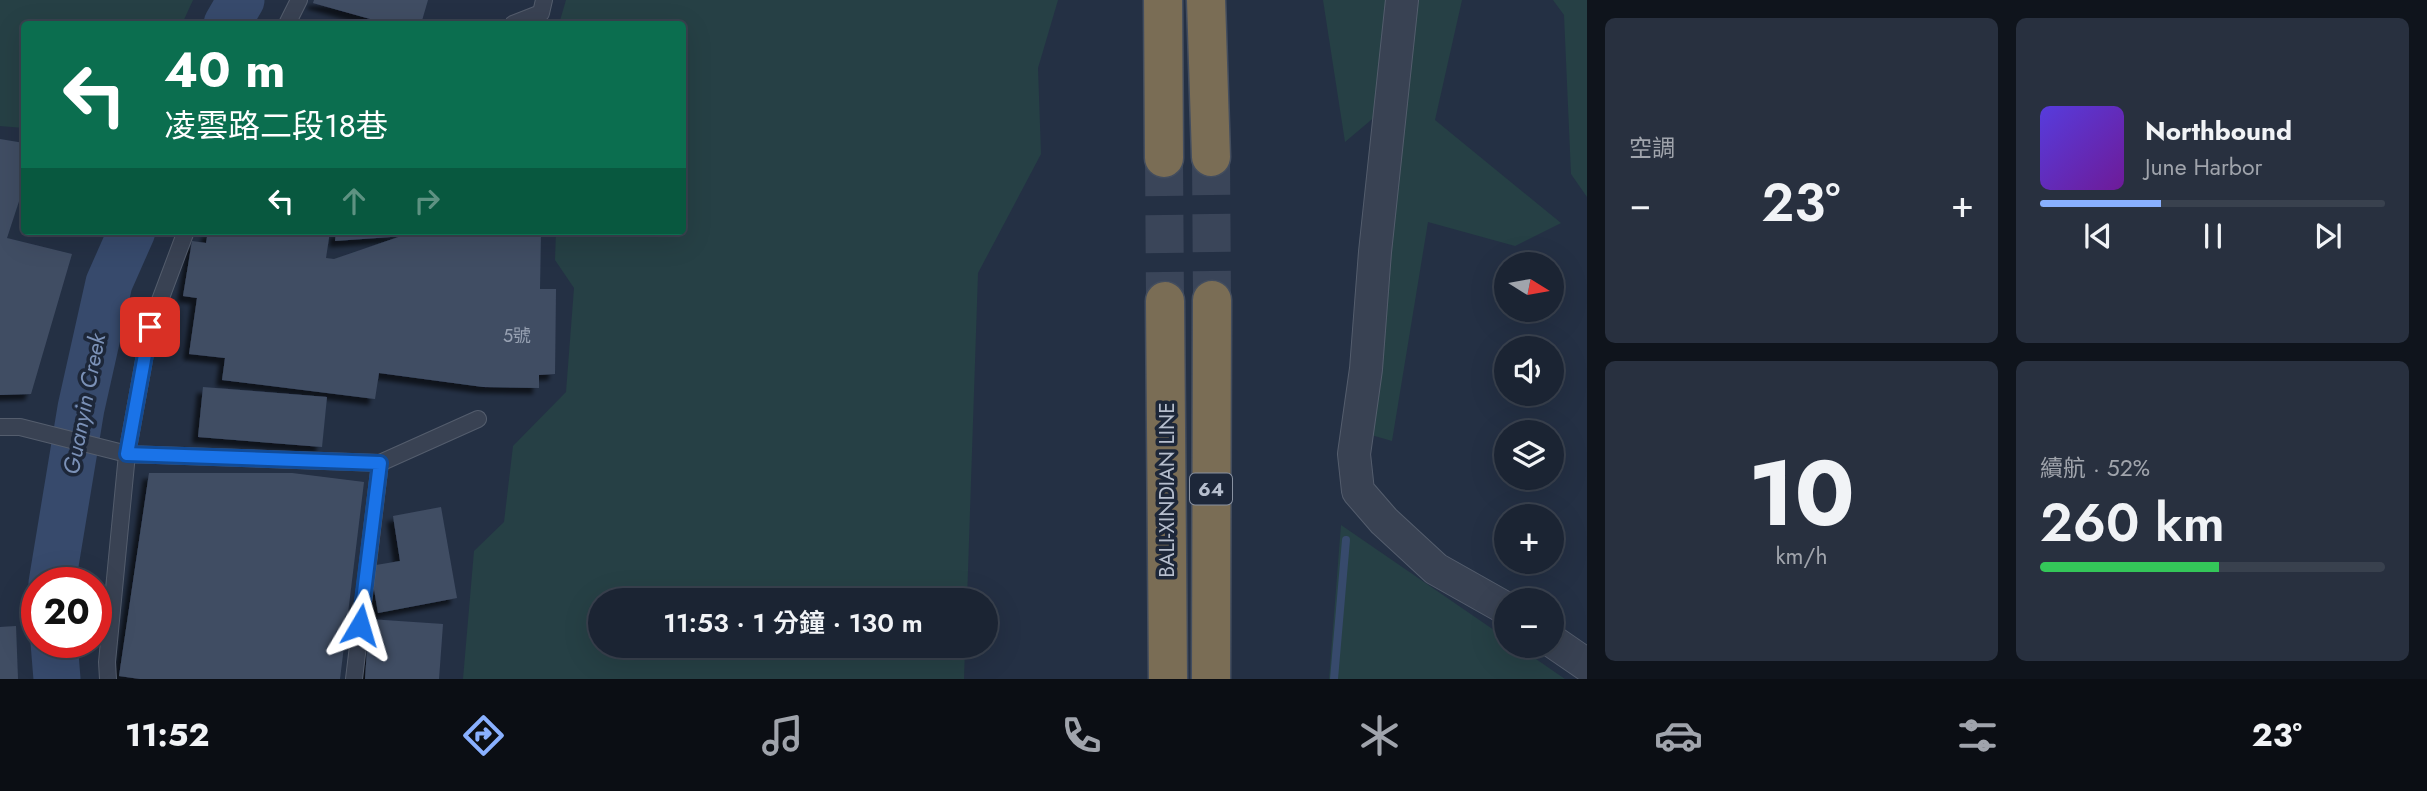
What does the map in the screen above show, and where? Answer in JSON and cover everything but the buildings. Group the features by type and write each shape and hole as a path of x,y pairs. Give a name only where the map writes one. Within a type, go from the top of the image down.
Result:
{"highway":[{"path":"1163,0 1164,159"},
{"path":"1206,0 1211,157"},
{"name":"64","path":"1211,679 1212,300"},
{"name":"BALI-XINDIAN LINE","path":"1165,301 1168,679"}],"street":[{"path":"1402,0 1375,252 1366,369 1354,454 1358,491 1384,521 1436,569 1494,602"},
{"path":"1564,649 1587,665"}],"lane":[{"path":"288,21 299,0"},
{"path":"521,21 541,13 544,0"},
{"path":"108,679 107,662 127,454 150,327 184,235"},
{"path":"0,427 20,427 127,454 380,463 478,419"},
{"path":"354,679 380,463"}],"green space":[{"path":"0,0 193,0 183,21 21,21 21,128 0,126"},
{"path":"566,0 1058,0 1038,68 1041,154 978,273 967,588 588,588 588,658 965,658 964,679 463,679 474,551 504,522 513,446 566,392 574,288 555,260 556,235 686,235 686,21 560,21"},
{"path":"1323,0 1462,0 1435,120 1561,223 1515,246 1428,222 1392,441 1361,432 1409,88 1345,142"},
{"path":"1553,0 1587,0 1587,197 1571,174 1564,15"},
{"path":"1341,525 1494,630 1494,658 1534,658 1565,679 1329,679"}],"waterway":[{"name":"Guanyin Creek","path":"229,21 241,0"},
{"name":"Guanyin Creek","path":"55,567 81,408 109,283 130,235"},
{"path":"1334,679 1346,540"},
{"name":"Guanyin Creek","path":"55,658 57,679"}],"tunnel":[{"path":"1211,157 1212,300"},
{"path":"1164,158 1165,301"}],"route":[{"path":"150,327 127,454 380,463 360,625"}]}
